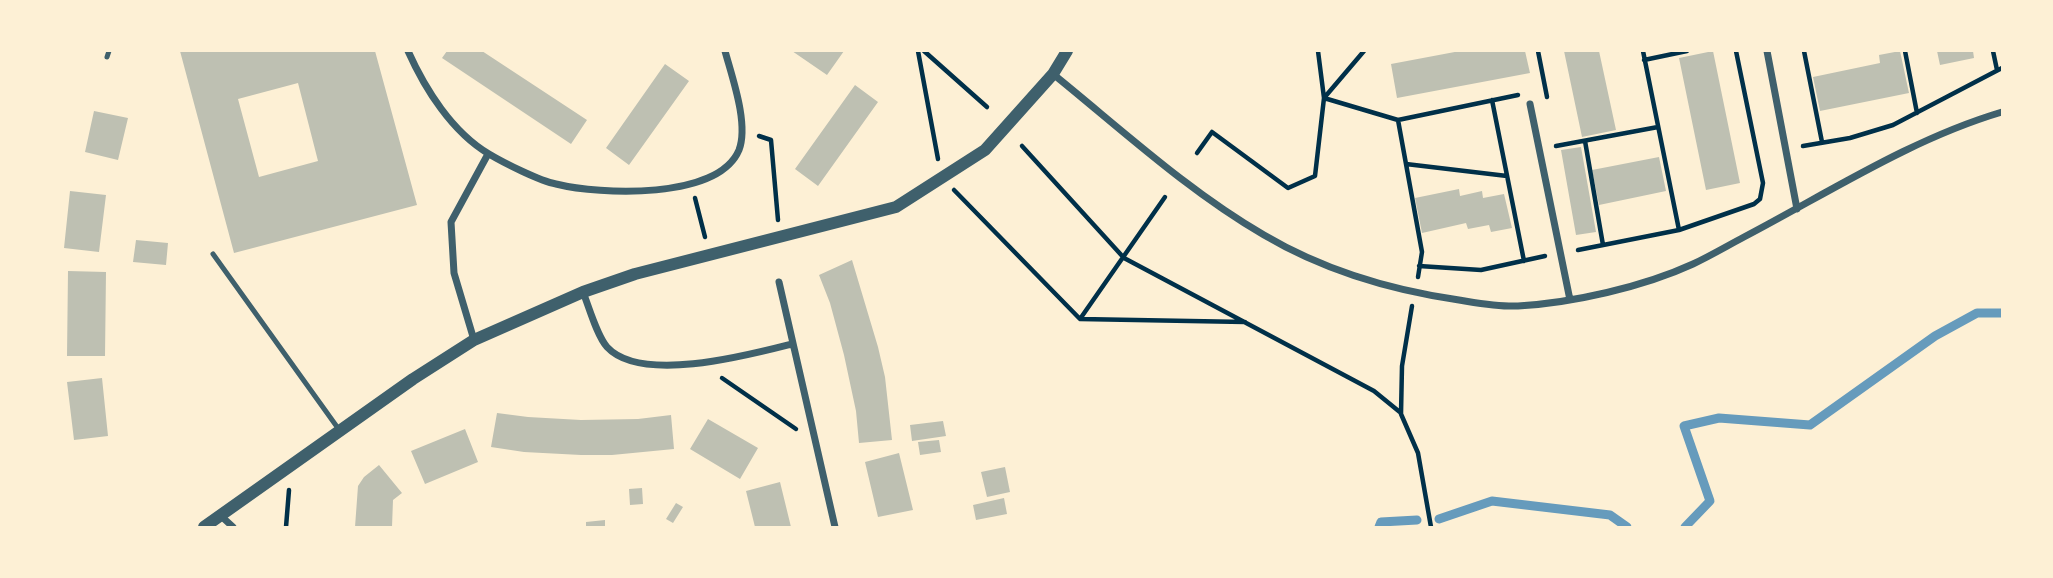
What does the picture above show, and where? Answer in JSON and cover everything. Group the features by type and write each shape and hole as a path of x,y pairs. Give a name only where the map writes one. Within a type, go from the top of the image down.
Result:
{"street":[{"path":"408,51 434,100 461,132 488,154 555,184 614,192 691,184 716,174 728,165 739,149 741,130 740,113 726,51"},
{"path":"204,527 413,379 474,340 583,292 635,274 896,206 985,150 1053,74 1067,51"},
{"path":"1767,51 1797,209"},
{"path":"1053,74 1187,182 1262,234 1342,273 1414,293 1515,306 1570,300 1618,290 1692,265 1918,145 1979,118 2002,112"},
{"path":"1530,104 1570,300"},
{"path":"474,340 454,273 451,222 488,154"},
{"path":"779,282 835,527"},
{"path":"583,292 607,348 630,360 660,367 734,358 792,344"},
{"path":"222,516 233,527"}],"lane":[{"path":"213,254 341,432"}],"path":[{"path":"918,51 942,178 1080,319 1245,322"},
{"path":"924,51 987,107"},
{"path":"1197,153 1212,132 1288,188 1315,176 1324,98 1318,51"},
{"path":"1324,98 1364,51"},
{"path":"1643,51 1678,230"},
{"path":"1644,60 1687,51"},
{"path":"1419,266 1481,270 1678,230 1754,204 1763,192 1763,183 1736,51"},
{"path":"1804,51 1822,142"},
{"path":"1905,51 1917,113"},
{"path":"1786,150 1850,138 1893,125 2000,69 1993,51"},
{"path":"1537,91 1546,89"},
{"path":"1324,98 1398,120 1528,93"},
{"path":"1492,100 1524,261"},
{"path":"1398,120 1422,252 1402,366 1401,414 1418,453 1431,527"},
{"path":"1539,149 1658,127"},
{"path":"741,130 771,140 779,238"},
{"path":"1585,141 1603,245"},
{"path":"1022,146 1124,258 1374,391 1401,414"},
{"path":"1406,164 1507,176"},
{"path":"691,184 709,254"},
{"path":"1080,319 1164,197"},
{"path":"698,362 815,442"},
{"path":"286,527 291,465"}],"building":[{"path":"180,51 375,51 417,205 234,253","holes":["298,83 318,161 259,177 238,99"]},
{"path":"447,51 482,51 587,120 571,144 442,58"},
{"path":"792,51 844,51 827,75"},
{"path":"1460,51 1525,51 1530,73 1397,98 1391,64"},
{"path":"1564,51 1599,51 1616,130 1582,137"},
{"path":"1713,51 1740,183 1706,190 1679,58"},
{"path":"1900,51 1909,93 1820,111 1813,77 1880,63 1879,55"},
{"path":"1937,51 1973,51 1974,58 1940,65"},
{"path":"665,64 689,81 629,165 606,148"},
{"path":"855,85 878,102 818,186 795,169"},
{"path":"94,111 128,118 118,160 85,152"},
{"path":"1581,147 1596,232 1576,235 1561,150"},
{"path":"1659,157 1666,191 1599,205 1592,170"},
{"path":"1459,189 1460,196 1482,191 1483,198 1504,194 1512,228 1491,232 1489,225 1468,229 1466,223 1422,233 1415,198"},
{"path":"70,191 106,195 99,252 64,248"},
{"path":"136,240 168,243 166,265 133,262"},
{"path":"852,260 885,377 892,440 859,443 856,411 844,355 830,303 819,275"},
{"path":"68,271 106,272 105,356 67,356"},
{"path":"102,378 108,436 74,440 67,382"},
{"path":"497,413 581,420 638,419 671,415 674,449 581,455 491,447"},
{"path":"708,419 758,448 740,479 690,449"},
{"path":"943,421 946,436 912,441 910,425"},
{"path":"465,429 478,462 425,484 411,451"},
{"path":"939,440 941,452 920,455 918,442"},
{"path":"899,453 913,510 878,517 865,462"},
{"path":"379,465 402,493 393,500 392,527 355,527 358,486 364,477"},
{"path":"1005,467 1010,492 987,497 981,472"},
{"path":"780,482 791,527 755,527 746,491"},
{"path":"642,488 643,504 630,505 629,489"},
{"path":"1004,498 1007,514 976,520 973,505"},
{"path":"676,503 683,507 673,523 666,519"},
{"path":"605,520 605,527 586,527 586,522"}],"waterway":[{"path":"1685,527 1710,501 1684,426 1719,418 1810,425 1935,336 1977,313 2002,313"},
{"path":"1439,519 1492,501 1610,515 1627,527"},
{"path":"1379,527 1381,522 1417,520"}]}
